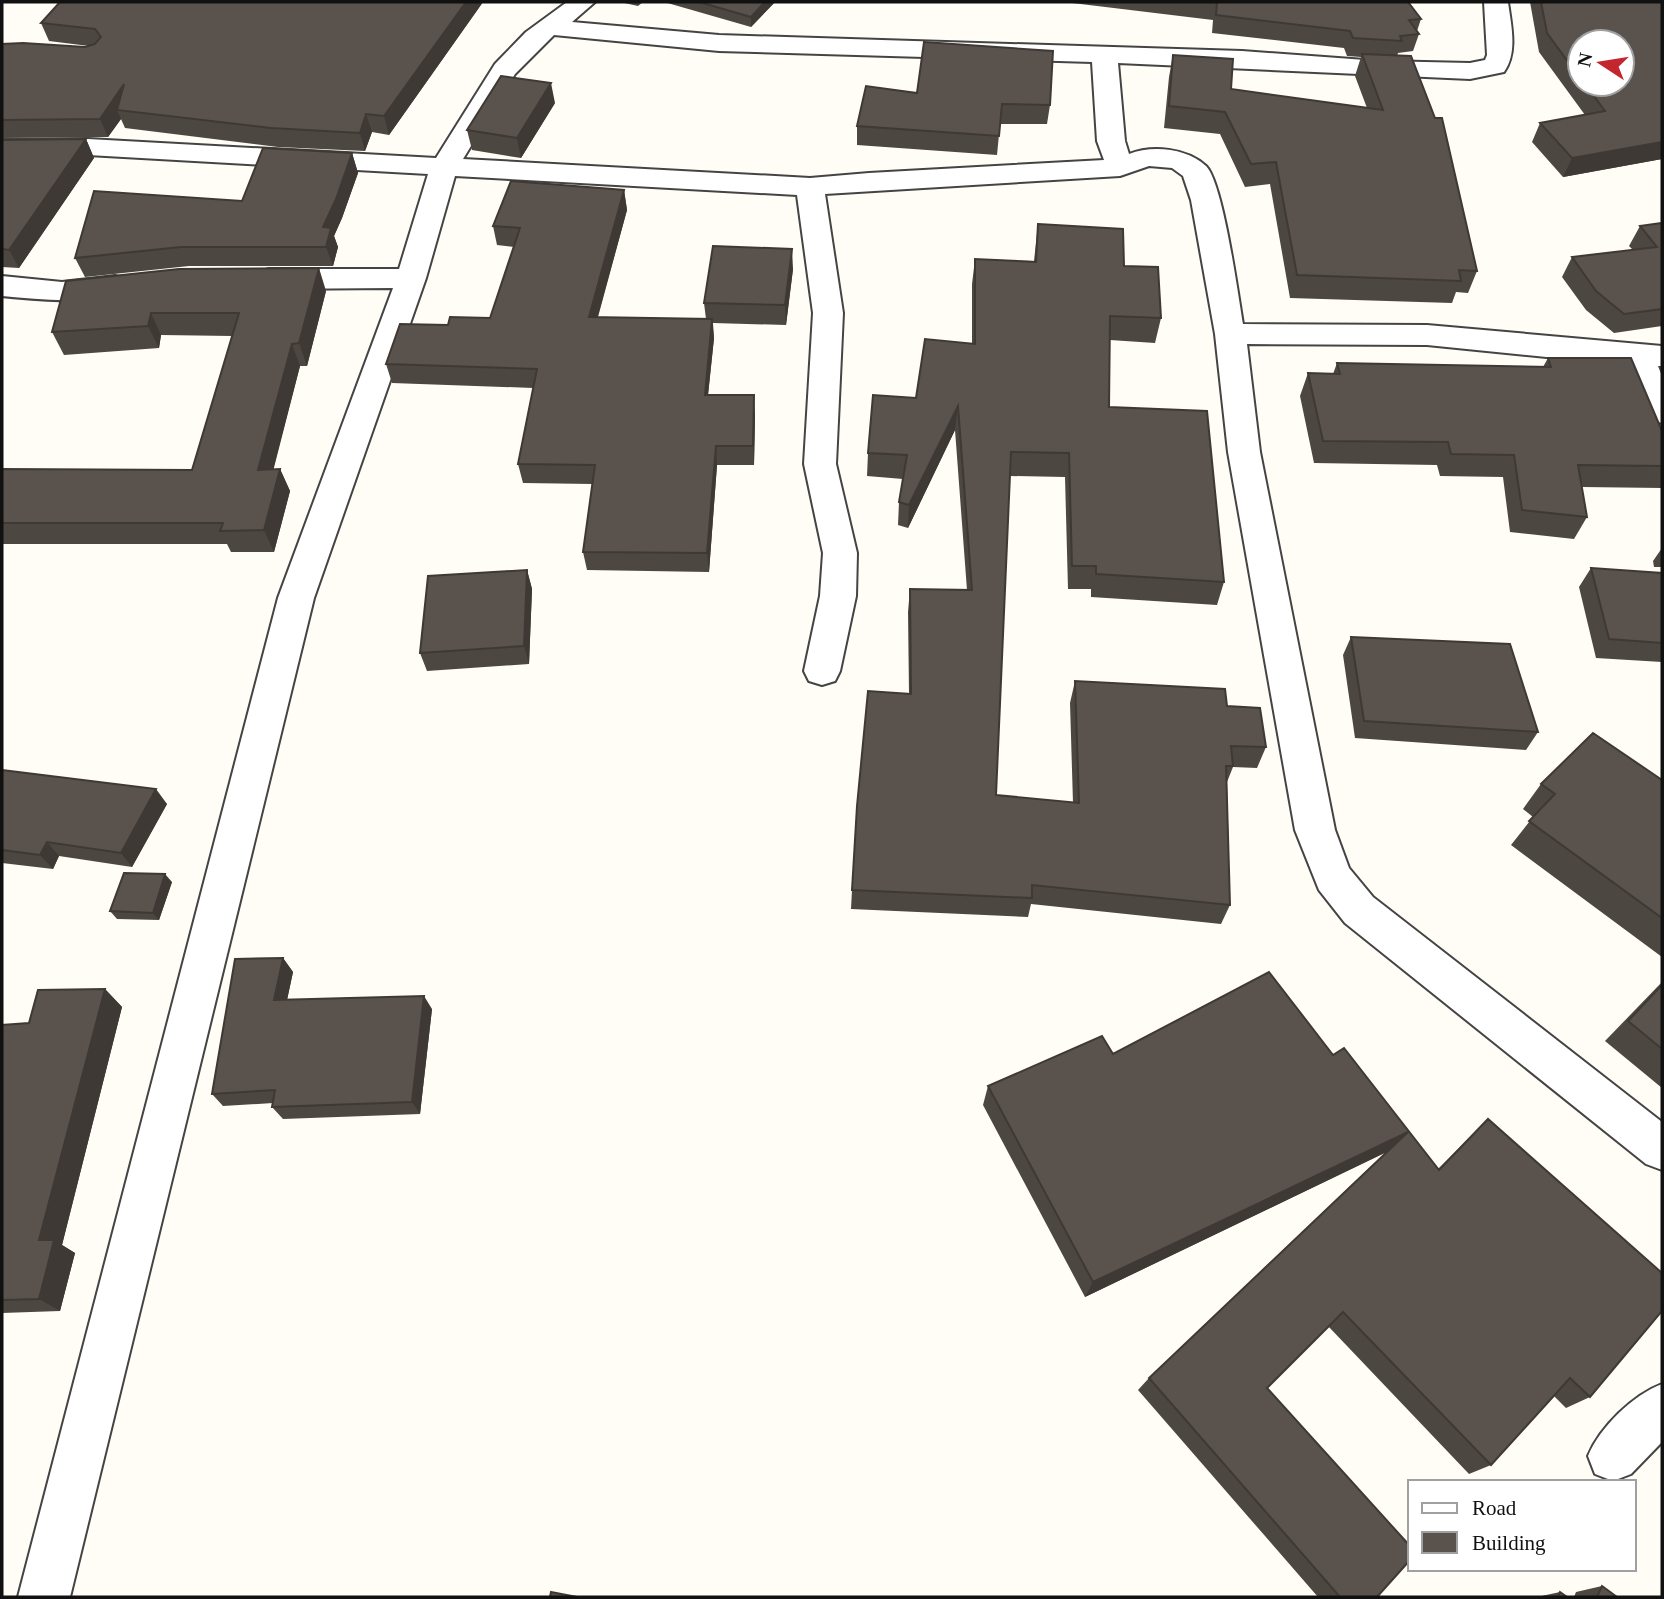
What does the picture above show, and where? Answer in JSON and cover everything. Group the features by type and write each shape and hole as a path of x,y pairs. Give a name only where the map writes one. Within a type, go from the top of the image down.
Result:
{"street":[{"path":"44,1597 296,598 411,278 443,169 504,69 535,37 583,2"},
{"path":"549,27 719,43 1242,59 1380,69 1470,71 1495,66 1500,55 1496,2"},
{"path":"1105,56 1111,141 1120,168"},
{"path":"2,148 88,147 443,169 810,187 869,181 1120,168 1146,157 1179,160 1196,172 1205,200 1230,334 1244,452 1315,830 1333,878 1359,910 1662,1149"},
{"path":"810,187 828,313 820,464 841,553 838,596 822,671"},
{"path":"245,279 411,278"},
{"path":"2,286 62,292 143,282"},
{"path":"1230,334 1427,335 1650,356 1662,412"},
{"path":"1612,1455 1662,1408"}],"building":[{"path":"60,2 466,2 384,116 366,114 360,133 271,128 117,110 124,84 100,119 2,120 2,44 85,47 95,44 101,37 95,29 41,23"},
{"path":"699,2 765,2 751,17"},
{"path":"1211,2 1408,2 1421,19 1409,20 1419,34 1400,36 1402,41 1353,38 1350,31 1216,15 1217,3"},
{"path":"1541,2 1662,2 1662,142 1572,158 1540,123 1605,111 1595,98 1636,98 1636,28 1566,28 1566,59 1547,33"},
{"path":"924,42 1053,51 1050,105 1002,104 999,136 857,126 866,86 917,93"},
{"path":"1362,54 1411,56 1435,118 1442,118 1477,271 1459,270 1461,281 1297,275 1276,162 1251,164 1225,112 1169,106 1173,55 1233,59 1231,89 1383,110"},
{"path":"501,76 551,83 517,138 467,130"},
{"path":"86,139 9,250 2,249 2,140"},
{"path":"263,148 352,153 323,227 331,228 326,247 181,247 75,258 94,191 242,201"},
{"path":"511,181 624,190 589,317 712,319 705,395 754,395 753,446 716,446 707,553 583,552 595,465 518,464 537,369 386,364 400,324 448,325 450,317 490,318 520,228 493,226"},
{"path":"1662,223 1662,309 1624,314 1596,291 1572,257 1657,247 1640,226"},
{"path":"1038,224 1123,229 1124,266 1158,267 1161,318 1110,316 1109,407 1207,411 1224,582 1096,574 1096,566 1072,566 1069,453 1011,452 996,795 1079,803 1075,681 1225,689 1227,706 1260,708 1266,747 1231,746 1233,766 1226,766 1230,905 1032,885 1032,898 852,890 868,691 911,694 910,589 972,590 958,406 909,505 899,502 907,455 868,453 873,395 916,398 925,339 975,344 975,259 1036,262"},
{"path":"713,246 792,249 785,305 704,303"},
{"path":"319,268 299,343 292,344 258,470 280,469 264,530 220,531 223,523 2,523 2,469 192,470 239,313 151,313 148,326 52,332 66,281 179,269"},
{"path":"1548,358 1631,358 1662,431 1662,466 1578,465 1587,517 1522,510 1514,455 1451,454 1448,442 1323,441 1308,373 1340,374 1337,363 1551,367"},
{"path":"1591,568 1662,573 1662,643 1609,639"},
{"path":"527,570 524,646 420,653 428,576"},
{"path":"1351,637 1510,644 1538,732 1364,721"},
{"path":"1593,733 1662,780 1662,918 1529,821 1555,794 1541,784"},
{"path":"2,770 156,789 121,853 47,842 40,855 2,850"},
{"path":"124,873 165,874 153,913 110,911"},
{"path":"283,958 274,1000 424,996 412,1102 272,1107 275,1090 212,1094 235,959"},
{"path":"1269,972 1333,1055 1344,1048 1439,1170 1488,1119 1662,1273 1662,1311 1590,1397 1570,1378 1491,1465 1343,1312 1267,1388 1408,1544 1408,1562 1377,1597 1340,1597 1149,1378 1408,1132 1093,1282 988,1086 1102,1036 1113,1054"},
{"path":"1662,985 1662,1049 1628,1021"},
{"path":"105,989 39,1240 54,1240 39,1299 2,1300 2,1025 29,1023 38,990"},
{"path":"1602,1586 1617,1597 1597,1597"},
{"path":"551,1592 577,1597 550,1597"}]}
